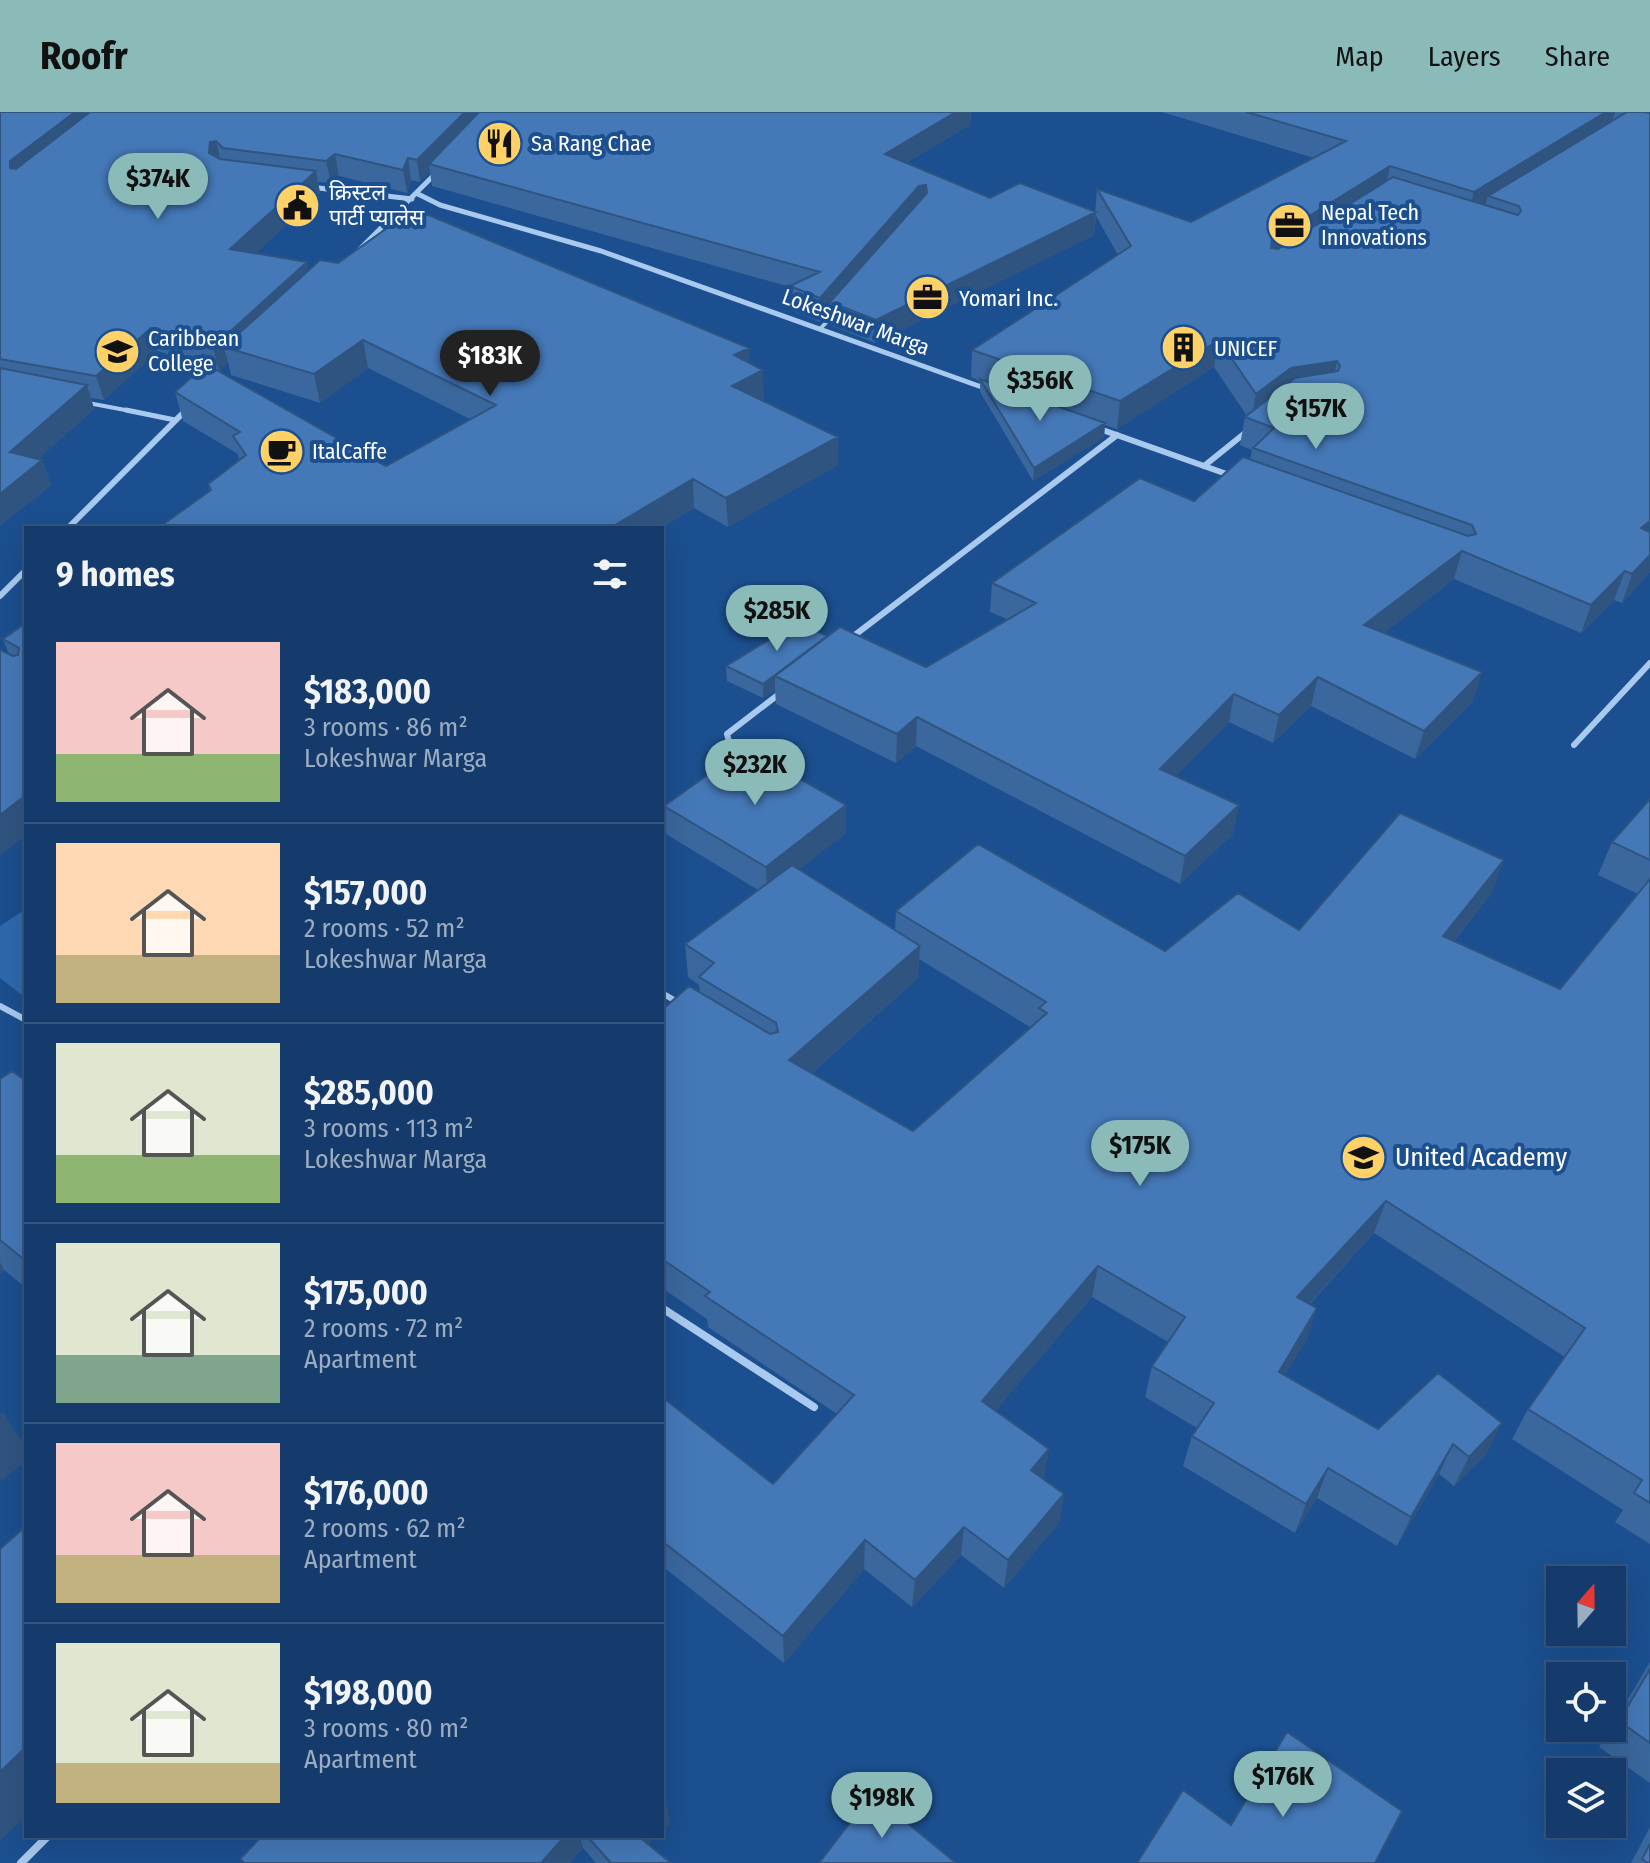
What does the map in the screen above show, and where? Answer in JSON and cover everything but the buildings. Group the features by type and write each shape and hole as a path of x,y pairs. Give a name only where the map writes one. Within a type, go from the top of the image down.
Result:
{"street":[{"path":"349,259 446,162"},
{"name":"Lokeshwar Marga","path":"308,186 414,196 601,251 999,393"},
{"path":"70,526 197,400"},
{"path":"1088,425 1247,481"},
{"path":"1204,466 1251,428"},
{"path":"841,646 1117,435"},
{"path":"0,596 24,572"},
{"path":"1574,745 1650,663"},
{"path":"745,767 734,761 727,734 791,684"}],"lane":[{"path":"821,328 842,305"},
{"path":"88,403 175,420"},
{"path":"664,994 687,1008"},
{"path":"0,1006 24,1019"},
{"path":"664,1309 814,1407"},
{"path":"21,1863 46,1838"}],"shaded area":[{"path":"24,910 24,996 0,978 0,926"}],"place":[{"name":"Sa Rang Chae","path":"500,143"},
{"name":"क्रिस्टल पार्टी प्यालेस","path":"298,205"},
{"name":"Nepal Tech Innovations","path":"1290,225"},
{"name":"Yomari Inc.","path":"928,298"},
{"name":"UNICEF","path":"1183,348"},
{"name":"Caribbean College","path":"117,351"},
{"name":"ItalCaffe","path":"281,451"},
{"name":"United Academy","path":"1364,1157"}]}
